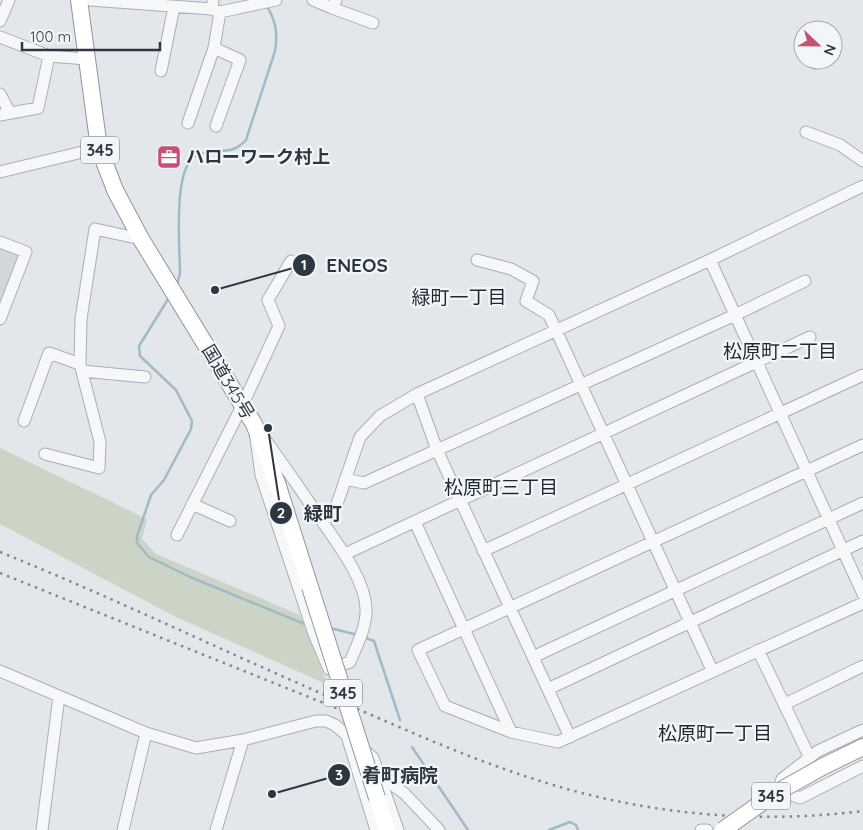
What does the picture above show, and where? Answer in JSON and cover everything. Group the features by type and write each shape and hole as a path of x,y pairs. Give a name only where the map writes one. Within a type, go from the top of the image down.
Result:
{"highway":[{"name":"国道345号","path":"78,0 99,148 122,205 141,239 254,424 277,483 387,830"},
{"name":"345","path":"723,830 815,762 863,747"}],"street":[{"path":"0,21 9,0"},
{"path":"90,0 215,7 276,0"},
{"path":"313,0 334,4 373,23"},
{"path":"160,71 174,6"},
{"path":"188,123 214,48 215,7"},
{"path":"0,37 49,56 87,59"},
{"path":"214,48 240,60 216,126"},
{"path":"0,94 5,114 38,108 49,56"},
{"path":"806,132 840,145 863,161"},
{"path":"0,172 99,148"},
{"path":"323,523 336,507 360,437 380,416 417,394 710,260 863,186"},
{"path":"45,454 99,468 100,442 81,368 81,319 95,229 141,239"},
{"path":"0,242 26,252 0,319"},
{"path":"477,260 511,270 533,281 526,301 549,315 712,670"},
{"path":"710,260 863,594"},
{"path":"177,535 243,404 279,326 268,300 290,261"},
{"path":"345,479 364,484 735,315 805,281"},
{"path":"345,554 810,337"},
{"path":"24,422 49,353 81,368 145,377"},
{"path":"484,551 863,375"},
{"path":"417,394 437,450 570,737"},
{"path":"254,424 300,486 345,554 363,591 366,608 363,629 350,662 329,669 314,634 262,475 254,424"},
{"path":"863,445 418,650 445,706 511,732 558,742 712,670 863,603"},
{"path":"533,657 863,503"},
{"path":"192,504 230,521"},
{"path":"415,522 511,732"},
{"path":"548,689 863,541"},
{"path":"758,650 815,762"},
{"path":"785,704 863,666"},
{"path":"0,671 146,733 196,748 243,740 316,721 326,721 336,725 373,758 398,830"},
{"path":"42,830 59,696"},
{"path":"863,730 815,762 782,778 781,782 788,794 792,797 800,798 863,766"},
{"path":"123,830 146,733"},
{"path":"346,734 376,830"},
{"path":"216,830 243,740"},
{"path":"381,778 404,793 440,830"},
{"path":"701,830 707,830"}],"shaded area":[{"path":"0,248 17,254 19,259 0,305"}],"green space":[{"path":"0,448 147,519 142,539 156,554 300,615 328,685 174,616 0,524"}],"waterway":[{"path":"177,285 180,273 179,209 184,174 189,162 197,155 229,150 246,140 275,51 276,28 267,6"},
{"path":"170,296 139,346 140,356 176,390 192,421 191,429 164,480 151,495 137,536 137,543 149,557 190,577 307,625"},
{"path":"330,628 358,635"},
{"path":"363,637 374,641 400,720"},
{"path":"412,747 468,830"},
{"path":"549,830 570,822 576,825 578,830"}],"railway":[{"path":"0,552 89,589 309,688 426,738 475,758 550,784 588,795 627,803 705,814 784,817 863,811"},
{"path":"0,573 351,714"}],"place":[{"name":"ハローワーク村上","path":"169,157"},
{"name":"ENEOS","path":"215,290"},
{"name":"緑町","path":"268,428"},
{"name":"肴町病院","path":"272,794"}],"district":[{"name":"緑町一丁目","path":"459,297"},
{"name":"松原町二丁目","path":"780,351"},
{"name":"松原町三丁目","path":"501,487"},
{"name":"松原町一丁目","path":"715,733"}]}
